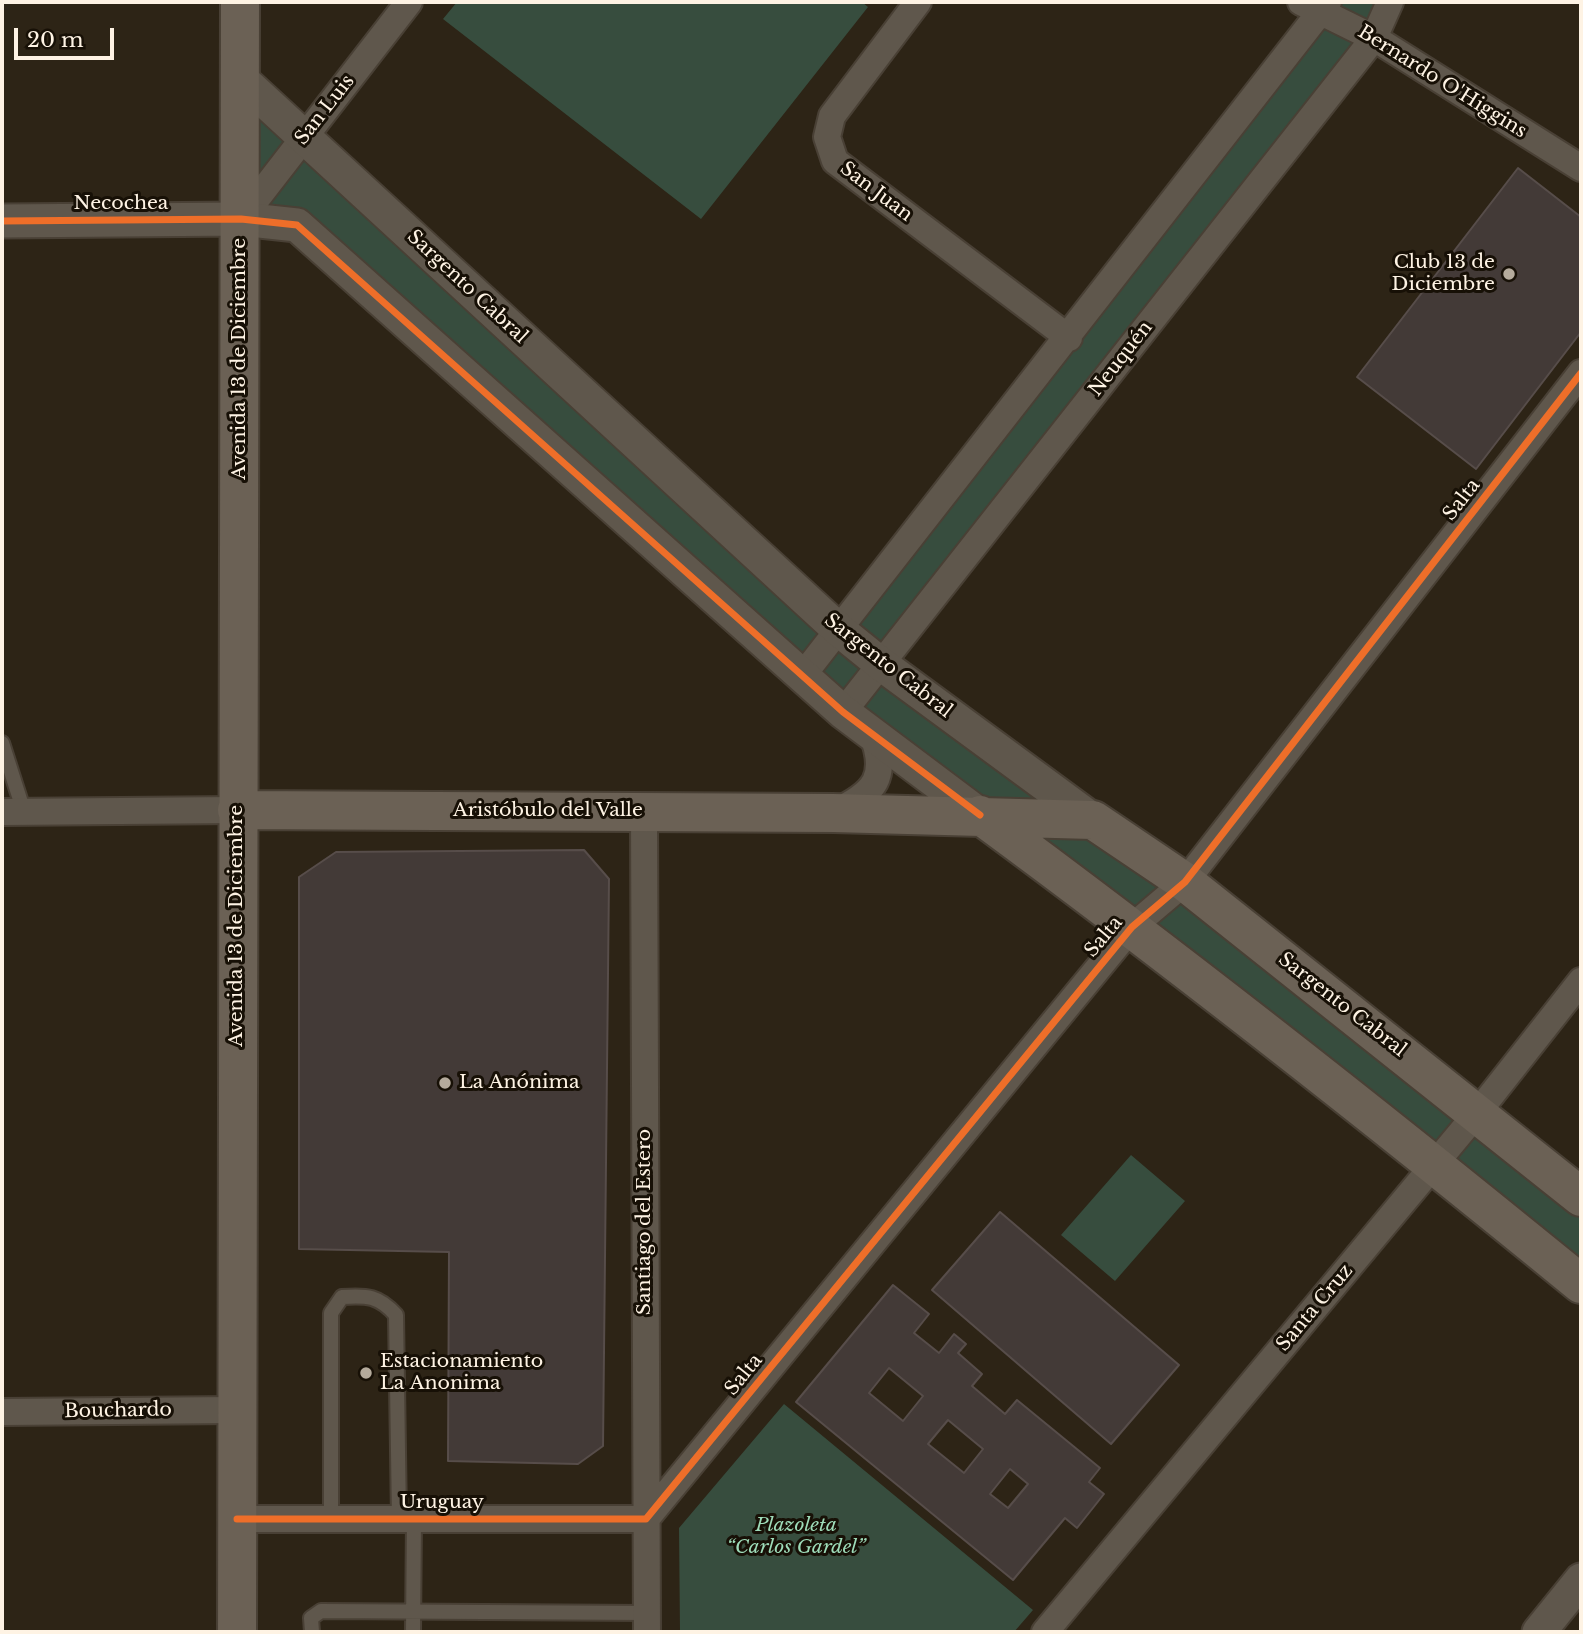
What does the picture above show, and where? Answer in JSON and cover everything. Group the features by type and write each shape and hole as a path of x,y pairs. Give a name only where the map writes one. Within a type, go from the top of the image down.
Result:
{"main road":[{"name":"Avenida 13 de Diciembre","path":"237,1632 235,1410 242,79 240,2"},
{"name":"Aristóbulo del Valle","path":"237,810 833,813 1093,820"},
{"path":"980,816 1132,927 1435,1165 1581,1284"},
{"name":"Sargento Cabral","path":"1093,820 1185,882 1581,1196"}],"street":[{"name":"San Luis","path":"241,219 410,2"},
{"name":"San Juan","path":"918,2 832,116 827,137 835,161 1069,338"},
{"name":"Neuquén","path":"843,712 1374,38 1391,2"},
{"path":"803,675 1069,338 1317,5"},
{"name":"Bernardo O'Higgins","path":"1317,5 1581,168"},
{"name":"Sargento Cabral","path":"242,79 839,630 1093,820"},
{"name":"Necochea","path":"2,221 241,219 297,225 843,712 980,816"},
{"name":"Salta","path":"646,1519 1132,927 1185,882 1581,373"},
{"path":"833,813 862,799 876,782 881,757 872,733"},
{"name":"Aristóbulo del Valle","path":"13,812 237,810"},
{"name":"Santiago del Estero","path":"644,812 647,1623"},
{"name":"Santa Cruz","path":"1045,1632 1435,1165 1581,982"},
{"name":"Bouchardo","path":"2,1412 235,1410"},
{"name":"Uruguay","path":"237,1519 646,1519"},
{"path":"1539,1632 1581,1580"}],"lane":[{"path":"2,743 13,812"},
{"path":"331,1519 331,1313 342,1297 363,1295 382,1299 396,1315 413,1632"},
{"path":"312,1632 311,1618 321,1611 414,1612 647,1623"}],"green space":[{"path":"457,2 862,2 868,7 701,219 443,19"},
{"path":"1328,2 1390,2 881,664 1581,1197 1581,1284 980,815 297,225 241,219 241,79 840,630"},
{"path":"1131,1155 1185,1201 1115,1281 1061,1235"},
{"name":"Plazoleta “Carlos Gardel”","path":"784,1404 1033,1610 1014,1632 680,1632 679,1528"}],"building":[{"name":"Club 13 de Diciembre","path":"1518,168 1581,217 1581,332 1476,469 1357,377"},
{"path":"584,850 609,879 603,1446 578,1464 448,1461 449,1252 299,1249 299,877 336,852"},
{"path":"1000,1212 1179,1365 1111,1444 932,1290"},
{"path":"893,1285 929,1314 914,1333 939,1353 954,1334 966,1344 958,1353 982,1374 972,1386 1005,1414 1017,1400 1100,1468 1089,1482 1104,1494 1077,1528 1065,1518 1013,1580 796,1402","holes":["889,1368 923,1396 903,1421 869,1393","948,1420 983,1449 964,1473 928,1444","1010,1469 1028,1484 1008,1508 990,1494"]}],"cycle path":[{"path":"2,221 241,219 297,225 843,712 980,815"},
{"path":"237,1519 646,1519 1132,927 1185,882 1581,373"}],"place":[{"name":"Club 13 de Diciembre","path":"1509,274"},
{"name":"La Anónima","path":"445,1083"},
{"name":"Estacionamiento La Anonima","path":"366,1373"}]}
